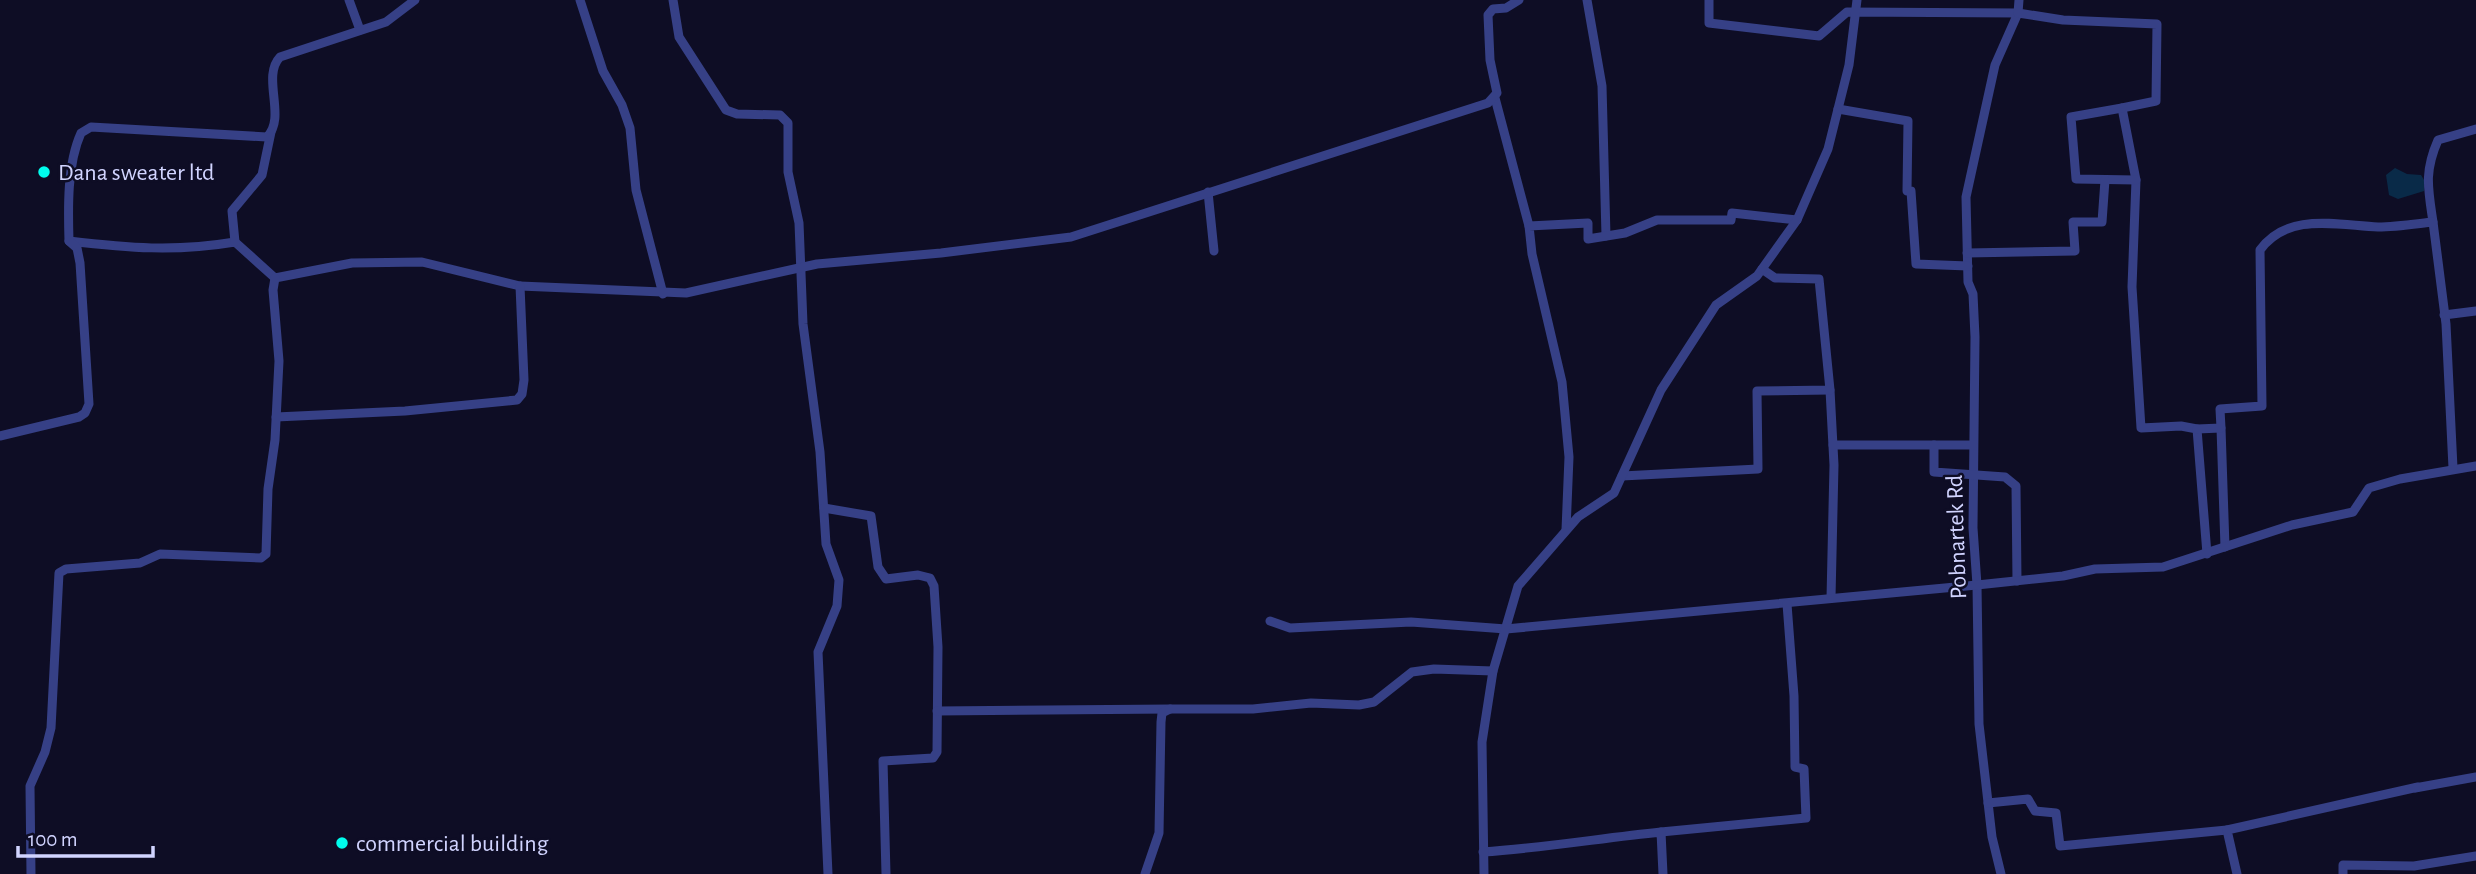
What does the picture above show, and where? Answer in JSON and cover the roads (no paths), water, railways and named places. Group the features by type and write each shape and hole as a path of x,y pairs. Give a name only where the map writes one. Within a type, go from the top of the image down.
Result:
{"street":[{"path":"349,0 360,30"},
{"path":"275,278 235,242 232,211 262,176 271,132 275,62 306,46 390,19 415,0"},
{"path":"580,0 603,71 622,105 630,128 636,190 663,294"},
{"path":"673,0 679,37 726,110 737,114 780,115 788,123 788,172 799,223 798,268 820,452 826,544 839,580 837,606 820,642 817,660 828,874"},
{"path":"1519,0 1506,8 1493,9 1488,15 1495,98 1529,226 1532,254 1562,382 1569,457 1566,530"},
{"path":"1587,0 1602,86 1606,236"},
{"path":"1709,0 1709,23 1819,36 1847,12 2018,13 2063,20 2157,24 2156,100 2071,117 2076,179 2136,180"},
{"path":"1485,874 1482,742 1493,671 1518,586 1578,517 1614,493 1661,390 1705,321 1716,305 1762,270 1797,220 1828,149 1849,65 1857,0"},
{"name":"Pobnartek Rd","path":"2001,874 1988,803 1979,724 1978,585 1973,473 1975,337 1973,294 1968,282 1966,197 1995,65 2018,13 2019,0"},
{"path":"275,278 332,266 422,262 520,286 582,291 622,289 663,294 698,292 798,268 856,258 941,253 1071,237 1457,114 1495,98"},
{"path":"2122,108 2136,180 2133,287 2141,428 2221,428"},
{"path":"1838,109 1908,121 1906,191 1911,191 1916,264 1968,266"},
{"path":"0,436 85,414 89,404 80,263 76,248 69,241 76,146 85,129 91,127 258,137 267,137 271,132"},
{"path":"2453,468 2444,316 2426,179 2428,162 2438,140 2476,129"},
{"path":"1967,253 2075,251 2073,222 2102,222 2105,180"},
{"path":"1208,192 1214,251"},
{"path":"1529,226 1588,223 1588,239 1657,220 1731,220 1732,213 1797,220"},
{"path":"2225,547 2220,409 2262,406 2260,250 2269,239 2289,226 2316,223 2381,227 2433,222"},
{"path":"69,241 143,250 190,249 235,242"},
{"path":"1762,270 1775,278 1819,279 1833,445 1831,598"},
{"path":"31,874 29,796 33,776 45,752 51,727 59,573 66,569 140,563 160,554 264,556 279,361 273,290 275,278"},
{"path":"276,417 405,411 517,400 523,394 524,380 520,286"},
{"path":"2444,316 2476,311"},
{"path":"1622,476 1758,469 1757,391 1830,390"},
{"path":"2197,429 2207,554"},
{"path":"1833,445 1973,445"},
{"path":"1934,445 1934,472 2005,477 2016,486 2017,580"},
{"path":"1270,621 1290,628 1411,622 1506,629 1978,585 2095,569 2163,567 2292,525 2353,512 2369,488 2453,468 2476,466"},
{"path":"824,508 871,516 878,567 886,579 919,575 930,578 936,598 935,757 883,761 886,874"},
{"path":"1483,852 1535,849 1568,842 1806,818 1804,769 1794,767 1794,696 1787,604"},
{"path":"937,711 1253,709 1311,703 1359,705 1374,702 1412,672 1434,669 1493,671"},
{"path":"1145,874 1159,833 1160,731 1162,713 1170,709"},
{"path":"1988,803 2028,799 2035,811 2056,813 2060,846 2227,830 2476,777"},
{"path":"2227,830 2237,874"},
{"path":"1661,832 1663,874"},
{"path":"2343,874 2343,865 2414,866 2476,856"}],"water":[{"path":"2395,168 2407,174 2421,175 2424,191 2398,199 2389,195 2386,175"}],"place":[{"name":"Dana sweater ltd","path":"44,172"},
{"name":"commercial building","path":"342,843"}]}
